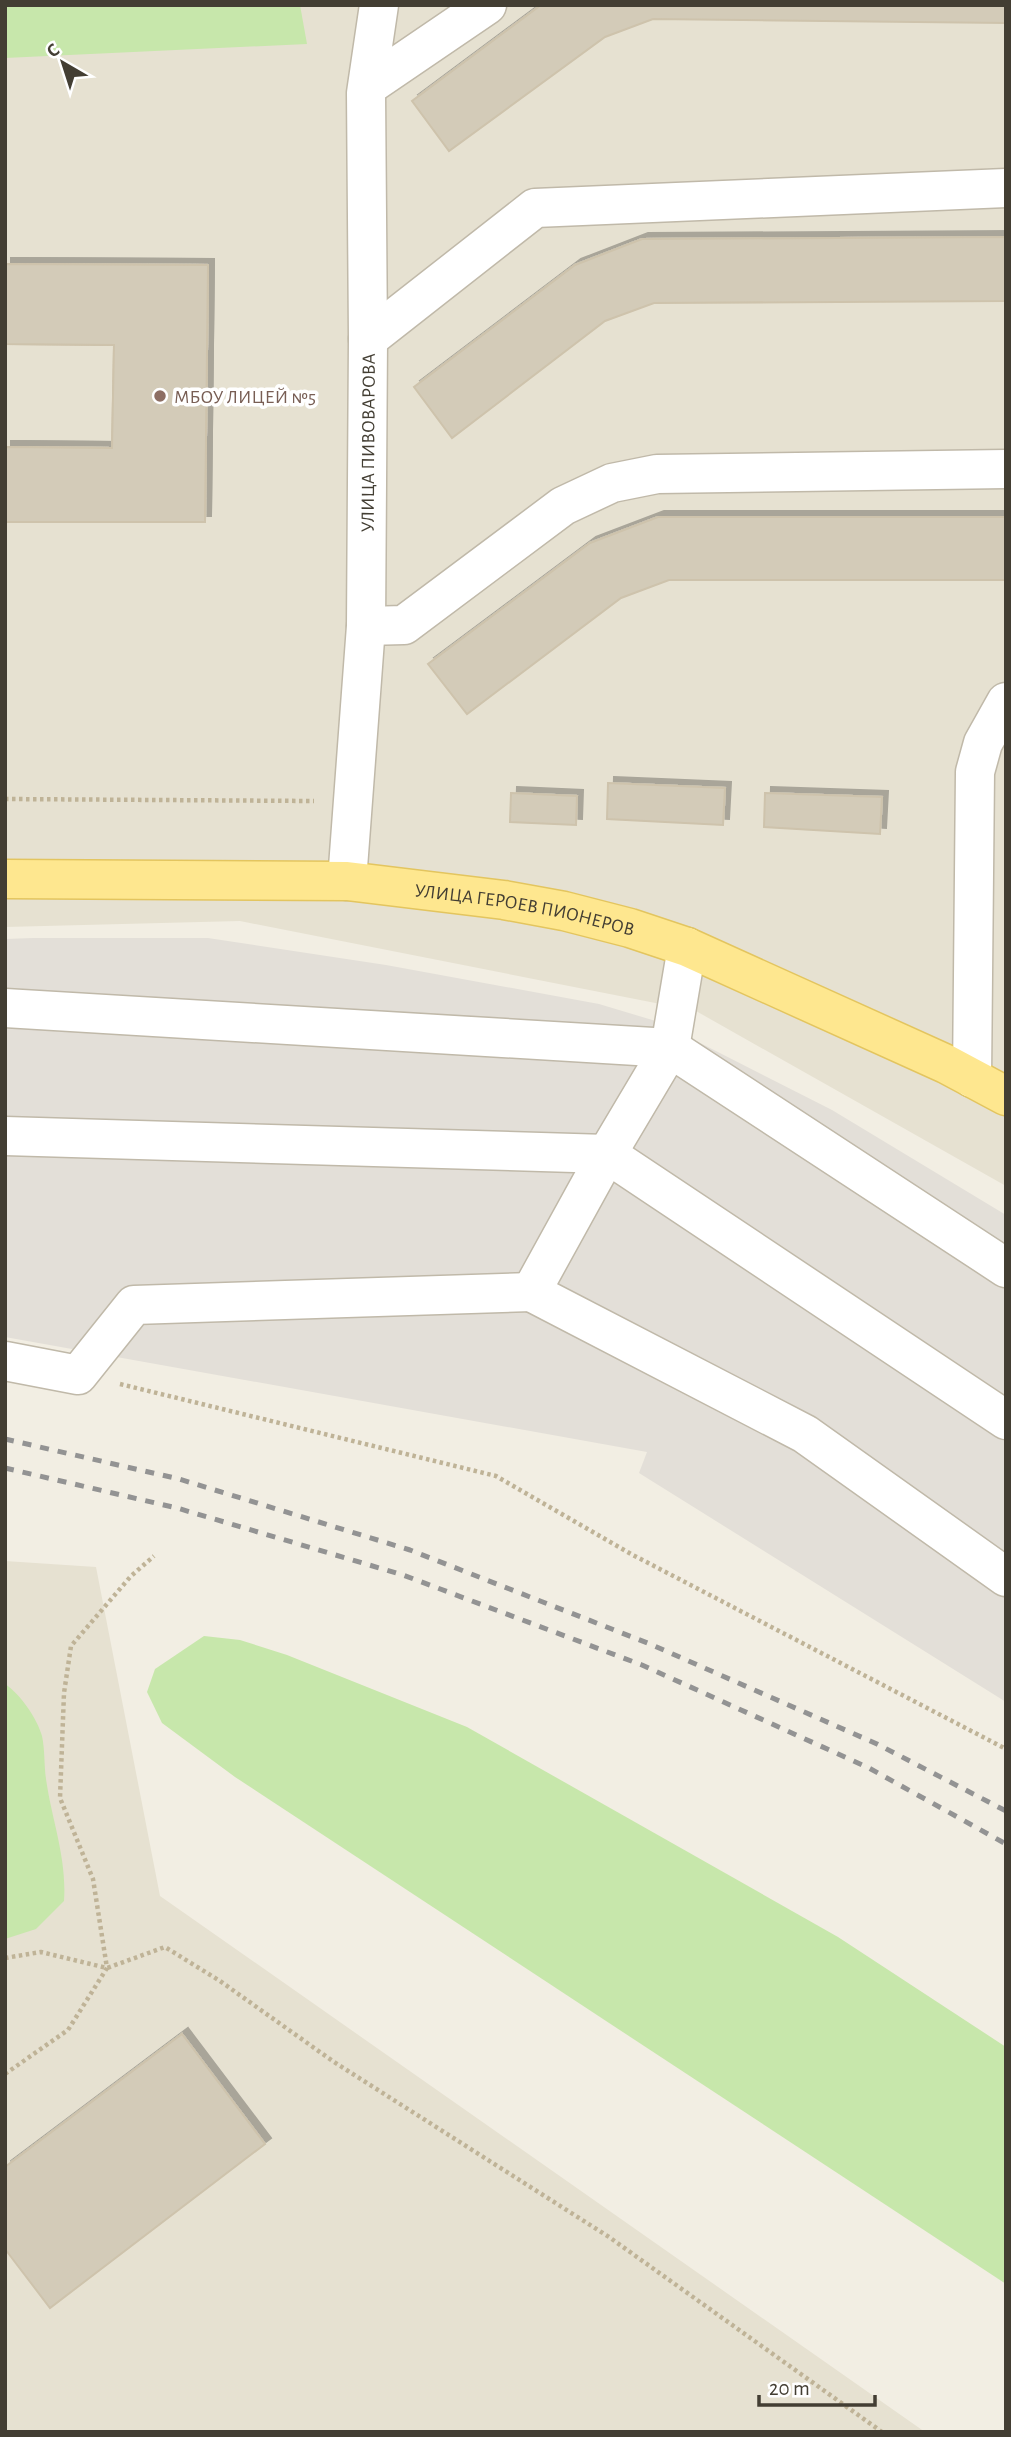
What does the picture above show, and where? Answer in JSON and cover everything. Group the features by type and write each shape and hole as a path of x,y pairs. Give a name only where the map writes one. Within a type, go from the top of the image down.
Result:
{"main road":[{"name":"УЛИЦА ГЕРОЕВ ПИОНЕРОВ","path":"5,878 348,881 516,902 630,928 687,947 946,1064 1006,1096"}],"street":[{"name":"УЛИЦА ПИВОВАРОВА","path":"348,881 366,626 368,86 379,5"},
{"path":"368,86 487,5"},
{"path":"368,338 535,208 1006,188"},
{"path":"366,626 404,625 563,506 612,483 657,474 1006,469"},
{"path":"972,1078 975,772 983,743 1006,702"},
{"path":"531,1292 607,1154 670,1048 687,947"},
{"path":"5,1008 670,1048 1006,1268"},
{"path":"5,1136 607,1154 1006,1420"},
{"path":"5,1362 78,1375 134,1305 531,1292 805,1434 1006,1577"}],"path":[{"path":"5,799 354,801"},
{"path":"78,1375 496,1476 631,1553 1006,1749"},
{"path":"5,2074 68,2030 107,1968 93,1879 60,1798 64,1693 71,1646 131,1576 154,1556"},
{"path":"5,1958 41,1952 107,1968 165,1947 220,1981 334,2062 609,2237 882,2432"}],"shaded area":[{"path":"5,5 1006,5 1006,1186 696,1011 240,921 5,927"},
{"path":"208,938 386,965 599,1004 659,1022 832,1110 1006,1215 1006,1702 639,1473 647,1452 5,1337 5,939"},
{"path":"5,1561 96,1567 160,1896 925,2432 5,2432"}],"green space":[{"path":"5,5 300,5 307,44 5,58"},
{"path":"204,1636 240,1640 287,1655 467,1727 838,1937 1006,2047 1006,2284 235,1777 162,1723 147,1692 155,1669"},
{"path":"5,1684 27,1707 42,1736 46,1779 63,1870 64,1901 36,1929 5,1939"}],"building":[{"path":"541,5 1006,5 1006,23 653,19 605,37 449,151 412,101"},
{"path":"1006,237 1006,301 654,303 605,321 452,438 414,387 575,265 642,239"},
{"name":"МБОУ ЛИЦЕЙ №5","path":"5,264 208,265 205,522 5,522 5,447 112,448 114,345 5,344"},
{"name":"МБОУ ЛИЦЕЙ №5","path":"5,264 208,265 205,522 5,522 5,447 112,448 114,345 5,344"},
{"path":"658,517 1006,517 1006,580 669,580 621,598 467,714 428,664 590,543"},
{"path":"608,783 725,788 723,825 607,819"},
{"path":"511,793 577,796 576,825 510,822"},
{"path":"765,793 882,797 880,834 764,827"},
{"path":"182,2034 265,2144 50,2308 5,2249 5,2167"}],"railway":[{"path":"5,1439 179,1479 410,1550 650,1644 877,1744 1006,1811"},
{"path":"5,1468 177,1508 403,1575 642,1665 869,1768 1006,1844"}],"place":[{"name":"МБОУ ЛИЦЕЙ №5","path":"160,396"}]}
